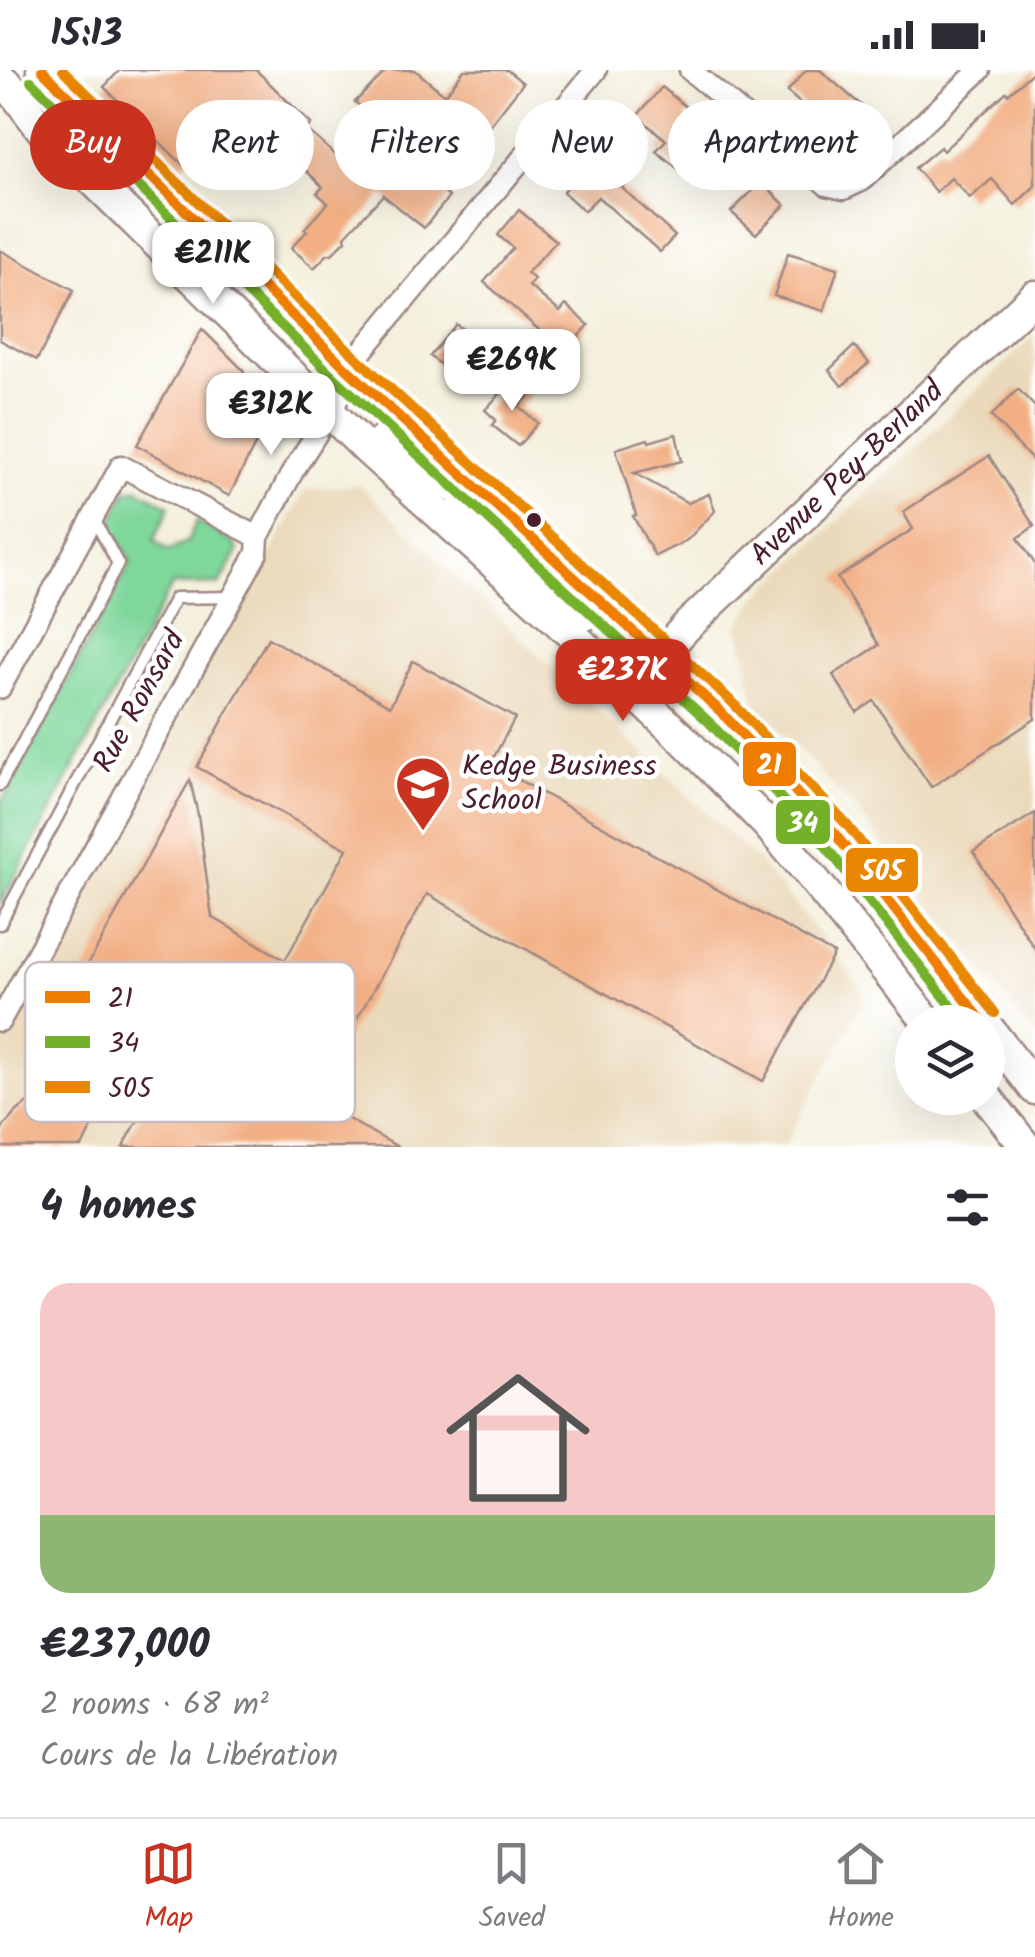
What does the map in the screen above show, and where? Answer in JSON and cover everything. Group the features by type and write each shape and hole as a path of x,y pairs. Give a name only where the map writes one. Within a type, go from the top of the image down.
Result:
{"main road":[{"path":"42,70 346,369 720,711 835,834 969,1005"},
{"path":"11,78 30,110"},
{"path":"102,190 332,415 612,672 766,824 914,1005"},
{"path":"117,190 148,204 311,360 332,371 346,369"},
{"name":"Avenue Pey-Berland","path":"660,656 1035,296"},
{"path":"332,415 381,435 444,483 506,514"},
{"path":"422,498 496,535 612,639 633,650 660,656"},
{"path":"1005,1051 1035,1089"},
{"path":"1005,1114 1035,1136"},
{"path":"1001,1115 1026,1147"}],"street":[{"path":"346,369 596,70"},
{"path":"690,70 827,185 844,189 861,180 980,70"},
{"name":"Rue Ronsard","path":"32,962 232,597 256,552 258,537 307,447 332,415 346,369"},
{"path":"0,688 121,466 258,537"},
{"name":"Rue Ronsard","path":"0,1021 25,975"}],"lane":[{"path":"0,785 118,564 93,516"},
{"path":"0,924 175,598 232,597"}],"shaded area":[{"path":"1035,335 1035,1037 858,812 755,704 739,626 756,598"},
{"name":"Kedge Business School","path":"359,485 759,862 836,954 865,996 784,1147 0,1147 0,1048 25,1001 25,1122 355,1122 355,962 46,962 306,489"}],"green space":[{"path":"138,489 170,506 154,540 168,551 187,542 197,521 234,543 238,551 220,584 172,585 0,905 0,805 131,562 110,525 127,490"}],"building":[{"path":"120,70 256,70 287,100 176,100 176,158 156,138 156,100 117,100 104,87"},
{"path":"387,70 415,70 445,95 464,70 507,70 523,83 495,119 495,100 357,100"},
{"path":"806,70 820,70 855,100 797,100 787,92"},
{"path":"1035,70 1035,186 1015,205 992,179 970,198 951,178 936,192 915,168 940,147 943,151"},
{"path":"662,87 678,100 668,100 668,161 656,151 666,140 648,125 648,103"},
{"path":"314,136 334,154 334,190 440,190 449,197 424,228 383,195 345,236 346,240 314,268 291,248 328,203 317,193 323,187 314,178"},
{"path":"624,190 675,236 660,252 598,197 584,211 563,192"},
{"path":"753,190 769,190 785,205 756,234 731,212"},
{"path":"519,210 556,241 527,273 534,279 529,286 560,312 566,305 589,325 571,344 560,335 553,342 484,282 513,248 498,235"},
{"path":"0,250 74,290 37,360 0,340"},
{"path":"788,253 838,268 824,311 774,296"},
{"path":"456,324 485,348 458,379 430,356"},
{"path":"202,329 243,370 251,400 247,407 254,412 250,419 257,422 252,433 259,437 229,496 137,445"},
{"path":"854,346 869,363 842,386 829,370"},
{"path":"513,380 530,395 519,407 538,423 518,446 492,425 496,420 485,410"},
{"path":"1018,389 1035,407 1035,463 991,416"},
{"path":"676,434 682,461 634,473 688,503 709,494 715,511 687,540 655,556 633,516 636,515 616,449"},
{"path":"989,456 1034,526 1018,538 1035,564 1035,719 931,787 874,701 857,712 833,675 879,645 837,578 913,529 903,512"},
{"path":"268,638 390,706 413,661 515,718 490,764 834,954 763,1081 427,894 355,1022 355,962 89,962 190,780 212,917 285,960 347,849 197,767"},
{"path":"1035,813 1035,949 973,852"},
{"path":"25,1105 25,1122 94,1122 82,1147 0,1147 4,1126"},
{"path":"137,1122 353,1122 398,1147 123,1147"}],"transit line":[{"name":"21","path":"42,70 347,369 720,711 835,834 970,1005"},
{"name":"505","path":"63,70 357,358 731,701 847,825 989,1005"},
{"name":"34","path":"31,81 337,380 709,722 824,844 951,1005"}],"place":[{"name":"Kedge Business School","path":"423,833"}]}
